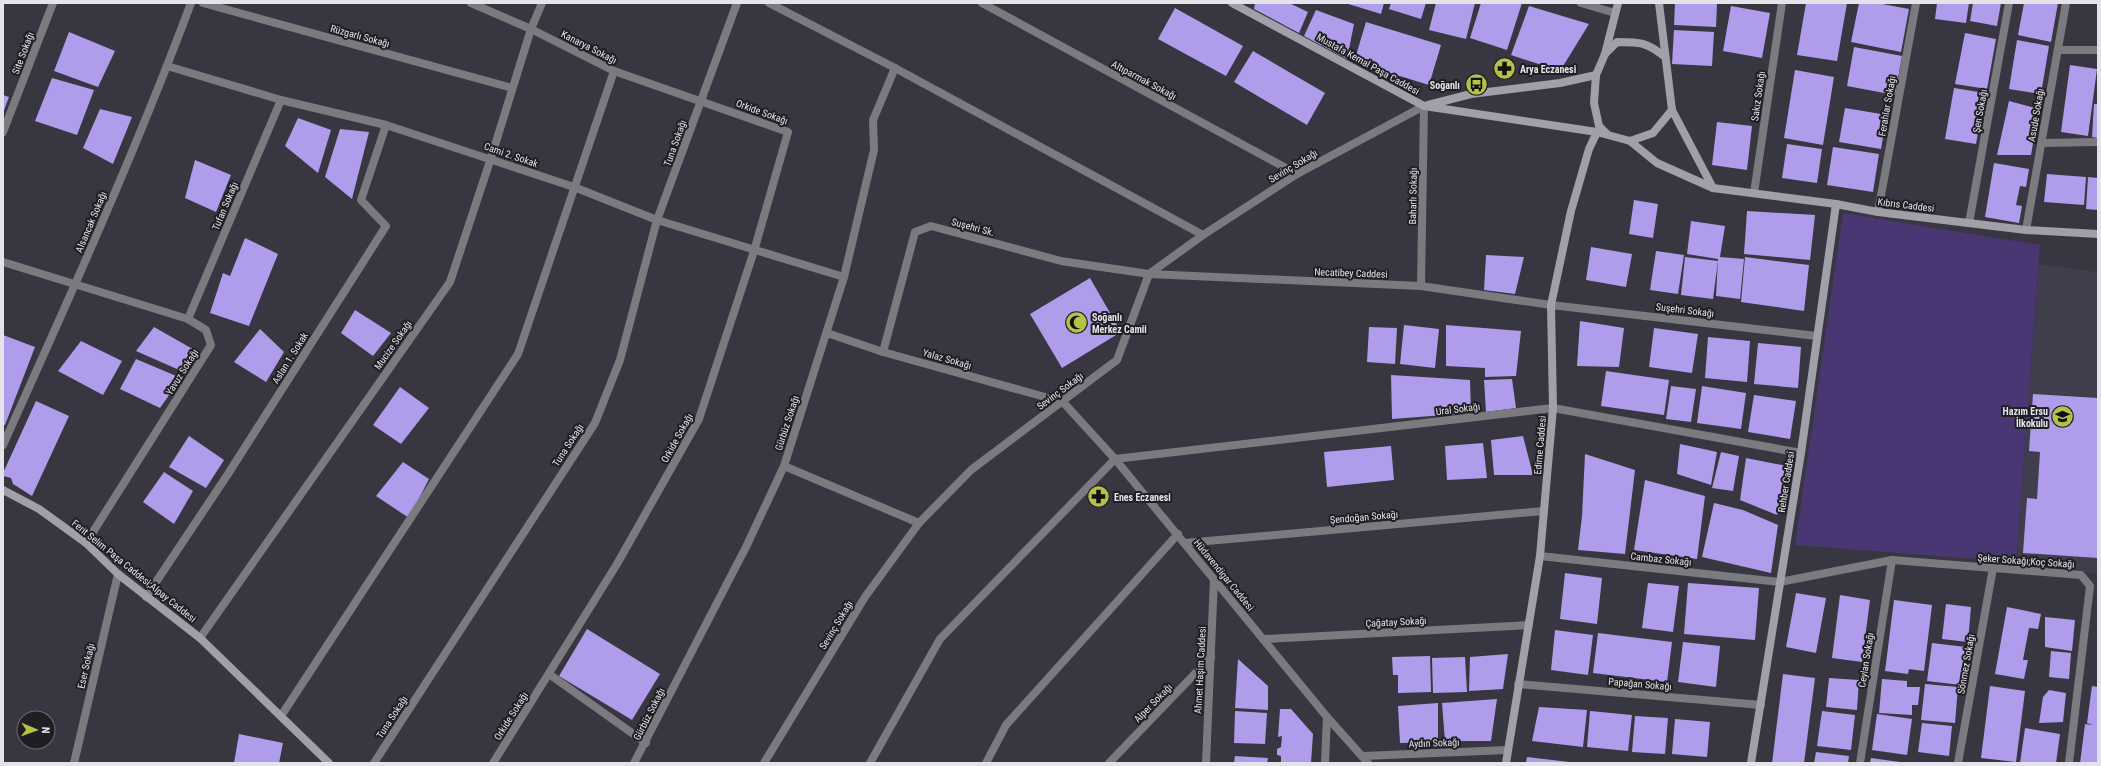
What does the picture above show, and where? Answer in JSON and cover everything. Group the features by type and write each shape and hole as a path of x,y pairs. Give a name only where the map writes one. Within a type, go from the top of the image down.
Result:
{"main road":[{"name":"Mustafa Kemal Paşa Caddesi","path":"1232,3 1424,106 1471,94 1560,83 1596,74"},
{"path":"1611,137 1599,126 1594,103 1596,74 1605,54 1618,3"},
{"path":"1659,3 1672,110 1713,188"},
{"path":"1605,54 1617,42 1640,42 1653,47 1665,57"},
{"path":"1424,106 1597,132 1630,141 1653,133 1672,110"},
{"name":"Edirne Caddesi","path":"1506,763 1540,556 1553,408 1550,305 1571,211 1589,149 1597,132"},
{"name":"Kıbrıs Caddesi","path":"1630,141 1657,163 1713,188 1836,204 1878,212 2026,230 2098,234"},
{"name":"Rehber Caddesi","path":"1751,763 1801,453 1816,336 1836,204"},
{"name":"Ferit Selim Paşa Caddesi;Alpay Caddesi","path":"3,490 38,509 86,543 118,574 200,638 329,763"}],"street":[{"name":"Site Sokağı","path":"3,132 53,3"},
{"name":"Alsancak Sokağı","path":"3,445 76,286 167,66 191,3"},
{"name":"Rüzgarlı Sokağı","path":"203,3 512,88"},
{"name":"Kanarya Sokağı","path":"471,3 531,29 614,71 701,100"},
{"name":"Mucize Sokağı","path":"200,638 450,282 491,158 531,29 542,3"},
{"name":"Tuna Sokağı","path":"374,763 594,422 620,360 657,220 737,3"},
{"path":"768,3 895,68 1204,235"},
{"name":"Altıparmak Sokağı","path":"982,3 1297,174"},
{"path":"1580,3 1615,13"},
{"name":"Sakız Sokağı","path":"1754,193 1782,3"},
{"name":"Ferahlar Sokağı","path":"1878,212 1916,3"},
{"name":"Şen Sokağı","path":"1969,223 2010,3"},
{"name":"Asude Sokağı","path":"2026,230 2066,3"},
{"path":"2058,50 2098,50"},
{"name":"Cami 2. Sokak","path":"167,66 281,100 386,125 491,158 574,187 657,220 754,251 844,277"},
{"name":"Gürbüz Sokağı","path":"634,763 646,743 746,547 784,466 844,277 874,150 872,120 895,68"},
{"path":"281,716 518,354 614,71"},
{"name":"Tufan Sokağı","path":"188,319 281,100"},
{"name":"Orkide Sokağı","path":"493,763 617,564 699,419 754,251 788,132 701,100"},
{"name":"Sevinç Sokağı","path":"764,763 865,597 919,523 971,470 1117,360 1149,274 1204,235 1297,174 1424,106"},
{"name":"Baharlı Sokağı","path":"1421,286 1424,106"},
{"name":"Aslan 1. Sokak","path":"146,597 228,474 386,226 361,200 386,125"},
{"path":"2042,143 2098,142"},
{"name":"Suşehri Sk.","path":"883,352 915,232 931,226 1061,261 1149,274"},
{"name":"Yavuz Sokağı","path":"3,262 76,286 188,319 206,330 211,344 86,543"},
{"name":"Necatibey Caddesi","path":"1149,274 1421,286 1550,305"},
{"name":"Suşehri Sokağı","path":"1550,305 1816,336"},
{"name":"Yalaz Sokağı","path":"827,333 883,352 1063,402"},
{"name":"Hüdavendigar Caddesi","path":"1063,402 1115,459 1186,543 1327,717 1368,763"},
{"name":"Ural Sokağı","path":"1115,459 1553,408 1801,453"},
{"path":"870,763 940,639 1115,459"},
{"path":"784,466 919,523"},
{"name":"Şendoğan Sokağı","path":"1186,543 1544,511"},
{"path":"986,763 1006,725 1178,534"},
{"name":"Cambaz Sokağı","path":"1540,556 1780,582"},
{"name":"Şeker Sokağı;Koç Sokağı","path":"1780,582 1892,560 2081,575 2090,586 2069,763"},
{"name":"Ceylan Sokağı","path":"1860,763 1892,560"},
{"name":"Sönmez Sokağı","path":"1958,763 1993,568"},
{"name":"Eser Sokağı","path":"74,763 118,574"},
{"name":"Ahmet Haşim Caddesi","path":"1206,763 1214,579"},
{"name":"Çağatay Sokağı","path":"1263,639 1529,625"},
{"name":"Alper Sokağı","path":"1109,763 1211,657"},
{"path":"549,674 646,743"},
{"name":"Papağan Sokağı","path":"1518,684 1761,705"},
{"path":"1325,763 1327,717"},
{"name":"Aydın Sokağı","path":"1363,756 1507,750"}],"shaded area":[{"path":"1843,213 2040,245 2016,562 1795,545"},
{"name":"Hazım Ersu İlkokulu","path":"2039,264 2098,272 2098,574 2016,562"}],"building":[{"path":"1255,3 1289,3 1308,12 1299,33 1254,9"},
{"path":"1345,3 1384,3 1381,14"},
{"path":"1391,3 1426,3 1421,19 1389,9"},
{"path":"1436,3 1475,3 1466,39 1429,30"},
{"path":"1481,3 1522,3 1507,50 1470,38"},
{"path":"1675,3 1717,4 1716,27 1674,25"},
{"path":"1806,3 1847,3 1837,61 1797,55"},
{"path":"1859,3 1877,3 1909,9 1901,52 1851,42"},
{"path":"1937,3 1969,3 1966,23 1935,19"},
{"path":"1973,3 2001,3 1997,26 1970,21"},
{"path":"2024,3 2058,3 2051,42 2018,35"},
{"path":"1529,6 1589,24 1560,71 1511,55"},
{"path":"1731,6 1770,13 1762,58 1723,51"},
{"path":"1175,8 1243,46 1226,76 1158,39"},
{"path":"1316,10 1354,24 1347,59 1304,36"},
{"path":"1366,22 1441,45 1429,85 1354,62"},
{"path":"1674,30 1714,32 1712,66 1672,64"},
{"path":"69,32 115,51 98,87 54,71"},
{"path":"1965,33 1996,39 1987,89 1955,84"},
{"path":"2017,40 2049,46 2041,94 2009,89"},
{"path":"1854,47 1902,56 1895,95 1847,86"},
{"path":"1253,51 1325,93 1307,125 1234,82"},
{"path":"2070,65 2097,69 2088,136 2061,132"},
{"path":"1795,70 1834,77 1823,145 1784,138"},
{"path":"52,78 94,90 77,135 35,121"},
{"path":"1954,88 1985,93 1976,144 1945,139"},
{"path":"3,95 9,97 3,113"},
{"path":"2009,101 2039,109 2031,155 1997,155"},
{"path":"2094,104 2098,104 2098,138 2092,137"},
{"path":"1845,108 1887,115 1881,149 1839,142"},
{"path":"100,109 132,117 113,164 83,148"},
{"path":"298,118 331,130 318,173 285,146"},
{"path":"1717,122 1752,126 1747,170 1712,165"},
{"path":"340,129 369,132 352,199 325,177"},
{"path":"1787,144 1822,149 1817,183 1782,178"},
{"path":"1833,147 1879,154 1873,192 1827,185"},
{"path":"195,160 231,175 216,212 185,198"},
{"path":"1994,163 2029,169 2026,187 2020,186 2016,205 2022,206 2019,223 1985,217"},
{"path":"2047,174 2086,177 2084,205 2044,202"},
{"path":"2088,177 2098,178 2098,210 2086,209"},
{"path":"1634,200 1658,204 1653,238 1629,234"},
{"path":"1747,211 1815,215 1810,260 1744,254"},
{"path":"1691,221 1725,226 1720,257 1744,259 1740,299 1716,296 1718,259 1687,254"},
{"path":"245,238 278,254 249,326 210,313 223,273 230,276"},
{"path":"1591,247 1632,254 1626,287 1586,280"},
{"path":"1656,251 1684,255 1678,294 1650,290"},
{"path":"1486,255 1524,257 1515,294 1484,290"},
{"path":"1685,257 1718,261 1713,299 1681,295"},
{"path":"1745,257 1809,265 1804,311 1741,302"},
{"name":"Soğanlı Merkez Camii","path":"1090,278 1121,332 1062,368 1030,314"},
{"path":"355,310 391,333 373,356 341,333"},
{"path":"1580,321 1624,328 1619,367 1577,366"},
{"path":"1404,325 1439,329 1435,368 1400,364"},
{"path":"1446,325 1521,331 1516,376 1485,377 1485,368 1446,366"},
{"path":"154,327 198,352 186,373 136,351"},
{"path":"1369,327 1397,328 1395,364 1367,362"},
{"path":"1654,328 1698,334 1692,373 1649,367"},
{"path":"260,329 284,352 266,382 234,362"},
{"path":"3,335 35,347 5,425 3,425"},
{"path":"1708,337 1750,341 1747,382 1705,378"},
{"path":"81,341 122,361 103,395 58,371"},
{"path":"1758,343 1801,347 1798,388 1754,384"},
{"path":"136,359 181,378 160,408 120,389"},
{"path":"1606,371 1669,380 1664,415 1601,406"},
{"path":"1391,375 1470,380 1471,413 1392,419"},
{"path":"1512,379 1516,408 1486,412 1484,380"},
{"path":"1671,386 1696,389 1691,422 1666,419"},
{"path":"1702,386 1746,393 1741,429 1697,423"},
{"path":"400,387 429,408 401,444 373,425"},
{"path":"2033,394 2098,398 2098,558 2023,553 2027,498 2037,499 2040,452 2029,451"},
{"path":"1754,395 1796,401 1790,439 1748,432"},
{"path":"36,401 69,416 32,496 13,484 11,478 3,476 3,473"},
{"path":"189,436 224,460 206,488 169,467"},
{"path":"1523,436 1533,475 1494,475 1491,440"},
{"path":"1483,443 1487,478 1447,480 1445,446"},
{"path":"1680,444 1717,452 1711,485 1677,474"},
{"path":"1391,446 1394,480 1327,487 1324,452"},
{"path":"1721,452 1739,456 1733,491 1712,488"},
{"path":"1585,454 1635,470 1625,554 1578,550 1582,516"},
{"path":"1746,458 1787,466 1777,515 1740,500"},
{"path":"403,462 429,479 409,518 376,496"},
{"path":"164,472 193,491 174,524 143,502"},
{"path":"1645,480 1705,496 1697,559 1634,550"},
{"path":"1714,503 1743,510 1778,525 1771,573 1702,557"},
{"path":"1565,573 1602,578 1597,624 1560,619"},
{"path":"1648,583 1679,586 1673,632 1642,628"},
{"path":"1688,583 1759,588 1755,640 1684,634"},
{"path":"1796,593 1826,598 1816,653 1786,647"},
{"path":"1840,595 1870,600 1862,662 1832,658"},
{"path":"1894,600 1932,605 1924,671 1909,669 1908,674 1885,671"},
{"path":"1946,604 1971,607 1968,642 1942,639"},
{"path":"2007,607 2041,614 2038,629 2029,628 2023,660 2028,660 2024,679 1995,674"},
{"path":"2045,617 2075,620 2072,651 2045,647"},
{"path":"587,629 660,674 632,720 559,676"},
{"path":"1555,630 1593,635 1588,675 1551,670"},
{"path":"1598,633 1672,642 1667,682 1593,673"},
{"path":"1683,642 1720,646 1716,687 1678,682"},
{"path":"1932,643 1966,647 1961,685 1927,681"},
{"path":"2051,651 2071,653 2069,679 2049,677"},
{"path":"1508,654 1503,689 1469,691 1470,657"},
{"path":"1430,656 1431,692 1398,693 1398,675 1393,675 1392,657"},
{"path":"1465,657 1467,692 1433,693 1432,658"},
{"path":"1238,659 1268,686 1268,710 1235,708"},
{"path":"1783,674 1815,678 1804,763 1772,763"},
{"path":"1829,678 1859,680 1857,710 1826,707"},
{"path":"1882,679 1907,681 1907,687 1920,687 1918,705 1912,705 1912,715 1879,713"},
{"path":"1925,684 1958,687 1955,723 1921,720"},
{"path":"1990,686 2025,691 2016,762 1981,758"},
{"path":"2092,686 2098,687 2098,763 2080,763 2085,724 2093,725 2087,723"},
{"path":"2049,690 2066,693 2063,722 2039,723 2043,697"},
{"path":"1497,699 1491,741 1445,741 1442,703"},
{"path":"1438,703 1438,742 1400,743 1398,706"},
{"path":"1539,707 1587,710 1583,747 1532,741"},
{"path":"1280,709 1291,709 1313,734 1311,763 1281,763 1281,756 1277,755 1277,749 1281,747 1282,736 1278,737"},
{"path":"1235,711 1267,713 1265,744 1234,743"},
{"path":"1590,711 1632,715 1628,751 1587,747"},
{"path":"1822,711 1855,715 1851,750 1817,746"},
{"path":"1877,714 1912,719 1907,755 1872,750"},
{"path":"1635,716 1668,718 1665,754 1632,752"},
{"path":"1675,719 1710,722 1707,757 1672,754"},
{"path":"1922,723 1952,726 1949,756 1918,752"},
{"path":"2025,728 2060,734 2056,763 2020,763"},
{"path":"239,734 283,743 279,763 234,763"},
{"path":"1816,752 1849,756 1848,763 1814,763"},
{"path":"1235,756 1268,758 1267,763 1234,763"},
{"path":"1527,757 1569,762 1569,763 1526,763"},
{"path":"1871,758 1900,762 1900,763 1870,763"}],"place":[{"name":"Arya Eczanesi","path":"1505,69"},
{"name":"Soğanlı","path":"1476,85"},
{"name":"Soğanlı Merkez Camii","path":"1076,323"},
{"name":"Hazım Ersu İlkokulu","path":"2063,417"},
{"name":"Enes Eczanesi","path":"1098,497"}]}
